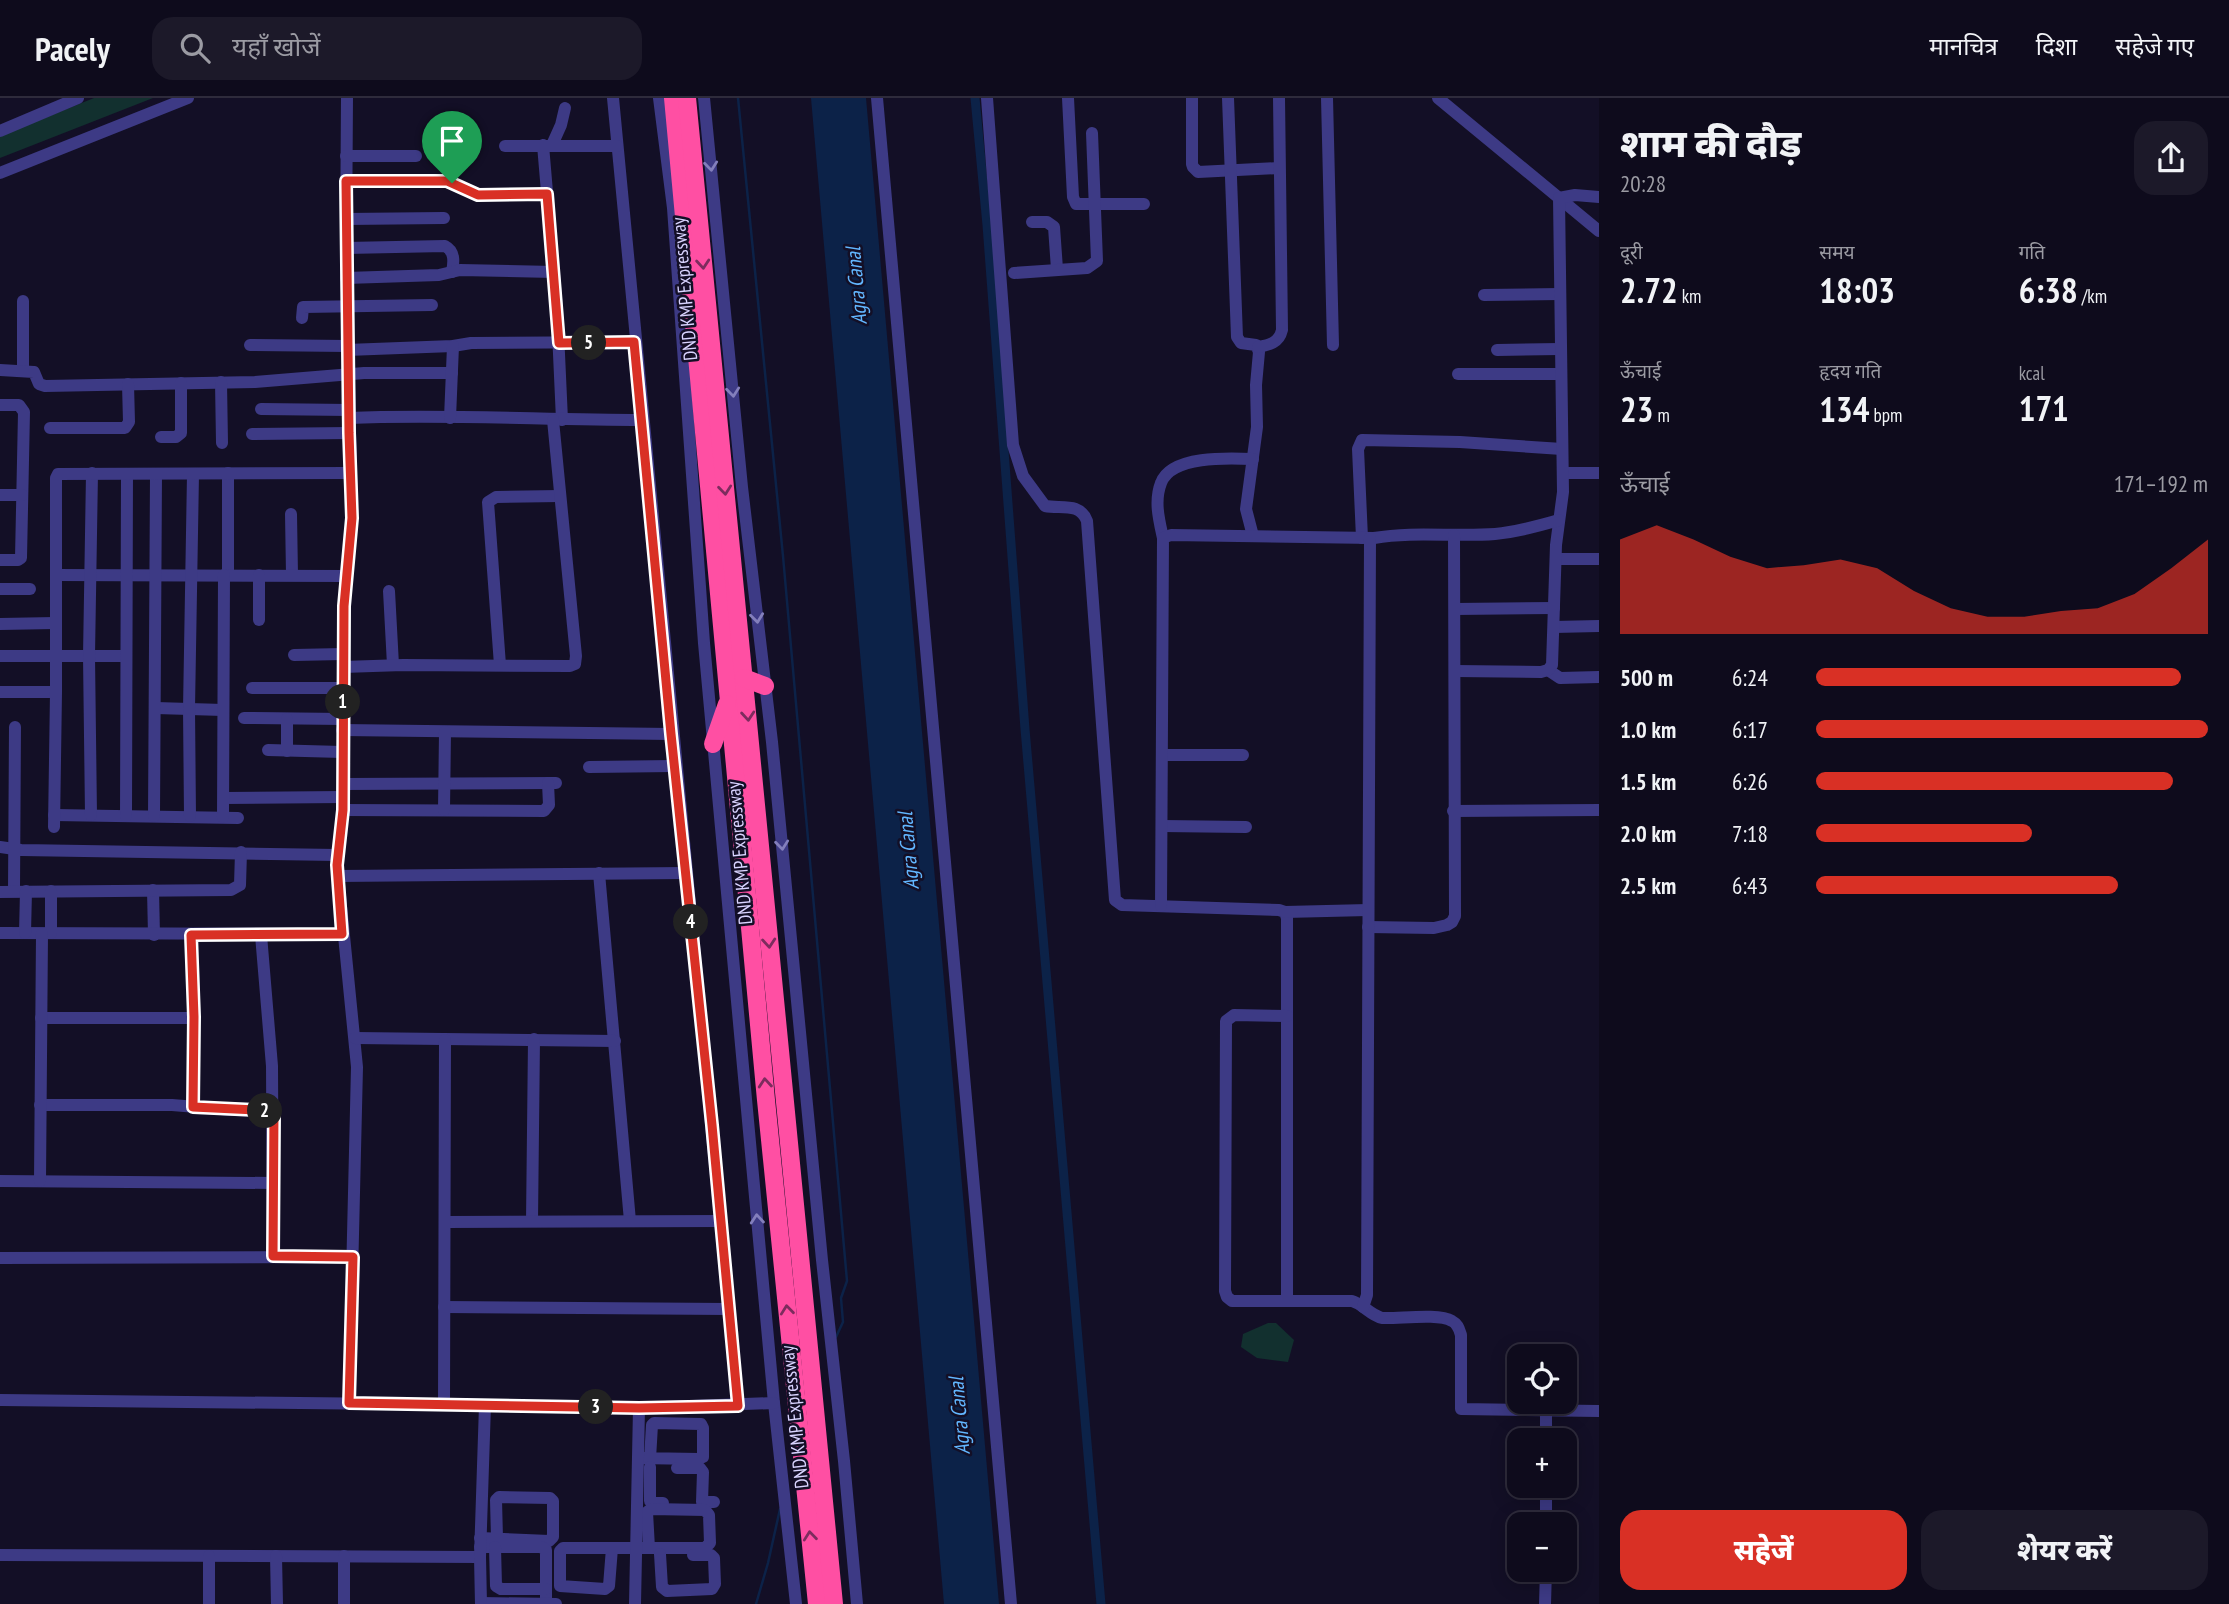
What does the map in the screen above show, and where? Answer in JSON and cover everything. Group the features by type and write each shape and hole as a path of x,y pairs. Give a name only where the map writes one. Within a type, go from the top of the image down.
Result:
{"highway":[{"name":"DND KMP Expressway","path":"673,98 728,699 817,1604"},
{"name":"DND KMP Expressway","path":"687,98 834,1604"},
{"path":"744,678 765,686"},
{"path":"713,744 728,699"}],"street":[{"path":"0,131 78,98"},
{"path":"0,167 170,98"},
{"path":"0,173 188,98"},
{"path":"347,98 346,278 352,518 343,661 343,797 337,855 342,934 355,1038 357,1091 349,1403"},
{"path":"613,98 674,766 738,1406"},
{"path":"659,98 673,208 713,744 774,1403 796,1604"},
{"path":"704,98 857,1604"},
{"path":"877,98 1011,1604"},
{"path":"987,98 1016,457 1023,477 1045,506 1074,508 1083,512 1086,517 1115,897 1118,904 1285,912 1368,910"},
{"path":"1068,98 1074,201 1079,205 1144,204"},
{"path":"1192,98 1193,167 1198,172 1279,168"},
{"path":"1228,98 1237,337 1241,342 1258,347 1275,342 1282,330 1279,98"},
{"path":"1327,98 1334,345"},
{"path":"1438,98 1599,230"},
{"path":"294,655 393,665 570,666 576,661 560,496 557,420 559,343 547,194 548,145 561,125 565,108"},
{"path":"1014,273 1087,268 1097,261 1092,134"},
{"path":"505,146 617,146"},
{"path":"346,156 416,156"},
{"path":"346,181 447,181 478,195 547,194"},
{"path":"1559,198 1599,197"},
{"path":"1548,670 1553,662 1556,559 1563,473 1559,198"},
{"path":"346,219 444,218"},
{"path":"1032,222 1047,222 1054,227 1057,270"},
{"path":"346,248 445,246 450,248 453,255 452,272"},
{"path":"346,278 430,276 452,272 554,272"},
{"path":"1484,295 1560,294"},
{"path":"23,301 23,371"},
{"path":"302,318 303,307 432,305"},
{"path":"250,345 347,348 453,346 471,343 634,342"},
{"path":"450,418 453,346"},
{"path":"1253,536 1246,509 1257,427 1258,347"},
{"path":"1497,350 1560,349"},
{"path":"0,370 34,372 39,384 44,386 289,380 348,374 452,373"},
{"path":"1458,374 1561,374"},
{"path":"221,382 222,443"},
{"path":"161,437 176,437 181,433 181,383"},
{"path":"50,428 125,428 129,422 128,384"},
{"path":"0,405 19,405 24,412 21,558 0,560"},
{"path":"261,409 450,418 642,420"},
{"path":"252,434 349,433"},
{"path":"1363,1307 1367,1295 1366,538 1358,449 1362,440 1460,442 1562,449"},
{"path":"1161,906 1163,538 1157,510 1158,496 1161,482 1169,472 1207,458 1253,459"},
{"path":"1563,473 1599,472"},
{"path":"238,818 91,815 54,821 57,478 62,473 350,473"},
{"path":"91,815 89,656 92,473"},
{"path":"223,817 228,473"},
{"path":"125,816 127,474"},
{"path":"155,816 156,474"},
{"path":"190,816 193,474"},
{"path":"0,495 22,495"},
{"path":"500,665 488,502 496,497 560,496"},
{"path":"291,514 292,575"},
{"path":"1163,538 1171,535 1366,538 1397,534 1454,535 1509,532 1559,520"},
{"path":"1368,928 1434,928 1452,922 1455,906 1454,535"},
{"path":"1556,559 1599,559"},
{"path":"57,575 347,576"},
{"path":"258,620 259,575"},
{"path":"0,589 30,589"},
{"path":"389,591 393,665"},
{"path":"1455,608 1554,608"},
{"path":"0,624 55,623"},
{"path":"1553,627 1599,626"},
{"path":"0,656 126,656"},
{"path":"1455,671 1548,670 1560,678 1599,677"},
{"path":"251,688 344,688"},
{"path":"0,692 56,692"},
{"path":"156,708 223,710"},
{"path":"244,718 445,732 671,734"},
{"path":"287,719 287,751"},
{"path":"15,727 14,848 25,933"},
{"path":"444,810 445,732"},
{"path":"268,750 342,752"},
{"path":"1162,755 1243,755"},
{"path":"589,767 674,766"},
{"path":"224,798 343,797 444,783 552,783 549,805 544,811 444,810 343,797"},
{"path":"1453,811 1599,810"},
{"path":"1162,826 1246,827"},
{"path":"0,847 337,855"},
{"path":"0,892 235,889 242,880 241,852"},
{"path":"599,873 630,1221"},
{"path":"338,876 686,873"},
{"path":"153,890 154,935"},
{"path":"40,1181 41,1018 51,891"},
{"path":"1285,912 1287,1301"},
{"path":"0,933 342,934"},
{"path":"191,935 193,1107"},
{"path":"261,935 274,1111 273,1256"},
{"path":"1287,1016 1234,1015 1226,1021 1227,1297 1232,1301 1352,1301 1374,1316 1382,1318 1450,1320 1455,1323 1461,1335 1461,1409 1507,1410"},
{"path":"41,1018 194,1017"},
{"path":"355,1038 615,1041"},
{"path":"532,1221 534,1039"},
{"path":"444,1405 445,1040"},
{"path":"40,1105 274,1111"},
{"path":"0,1181 273,1184"},
{"path":"446,1222 721,1221"},
{"path":"0,1258 353,1257"},
{"path":"444,1307 728,1309"},
{"path":"0,1401 639,1408 774,1403"},
{"path":"485,1405 480,1547 481,1603 556,1604"},
{"path":"639,1408 644,1463 650,1501 708,1502 700,1468 644,1463"},
{"path":"1577,1411 1599,1411"},
{"path":"612,1548 609,1586 605,1589 560,1586 562,1548 612,1548 645,1551 711,1555 714,1558 715,1584 712,1589 667,1591 662,1587 645,1551 644,1463 652,1425 701,1424 703,1457 644,1463"},
{"path":"0,1555 344,1556 480,1547 496,1543 549,1541 552,1537 550,1498 499,1497 496,1500 496,1543 495,1586 500,1589 546,1589"},
{"path":"635,1604 645,1551 647,1512 651,1509 705,1510 709,1515 710,1543 705,1548 645,1551"},
{"path":"496,1543 541,1547 546,1550 546,1604"},
{"path":"209,1556 209,1604"},
{"path":"276,1556 277,1604"},
{"path":"344,1556 344,1604"},
{"path":"1545,1604 1546,1582"}],"green space":[{"path":"94,98 153,98 0,158 0,136"},
{"path":"1268,1323 1276,1323 1294,1340 1288,1362 1257,1358 1241,1347 1243,1334"}],"water":[{"name":"Agra Canal","path":"811,98 866,98 999,1604 944,1604"}],"waterway":[{"path":"738,98 783,556 847,1281 841,1298 843,1322 836,1337"},
{"path":"975,98 1025,729 1101,1604"},
{"path":"756,1604 780,1509"}],"route":[{"path":"346,181 452,183 478,195 547,194 559,343 634,342 738,1406 639,1408 349,1403 353,1257 273,1256 274,1111 193,1107 191,935 342,934 337,855 343,810 344,606 352,518 346,181"}]}
